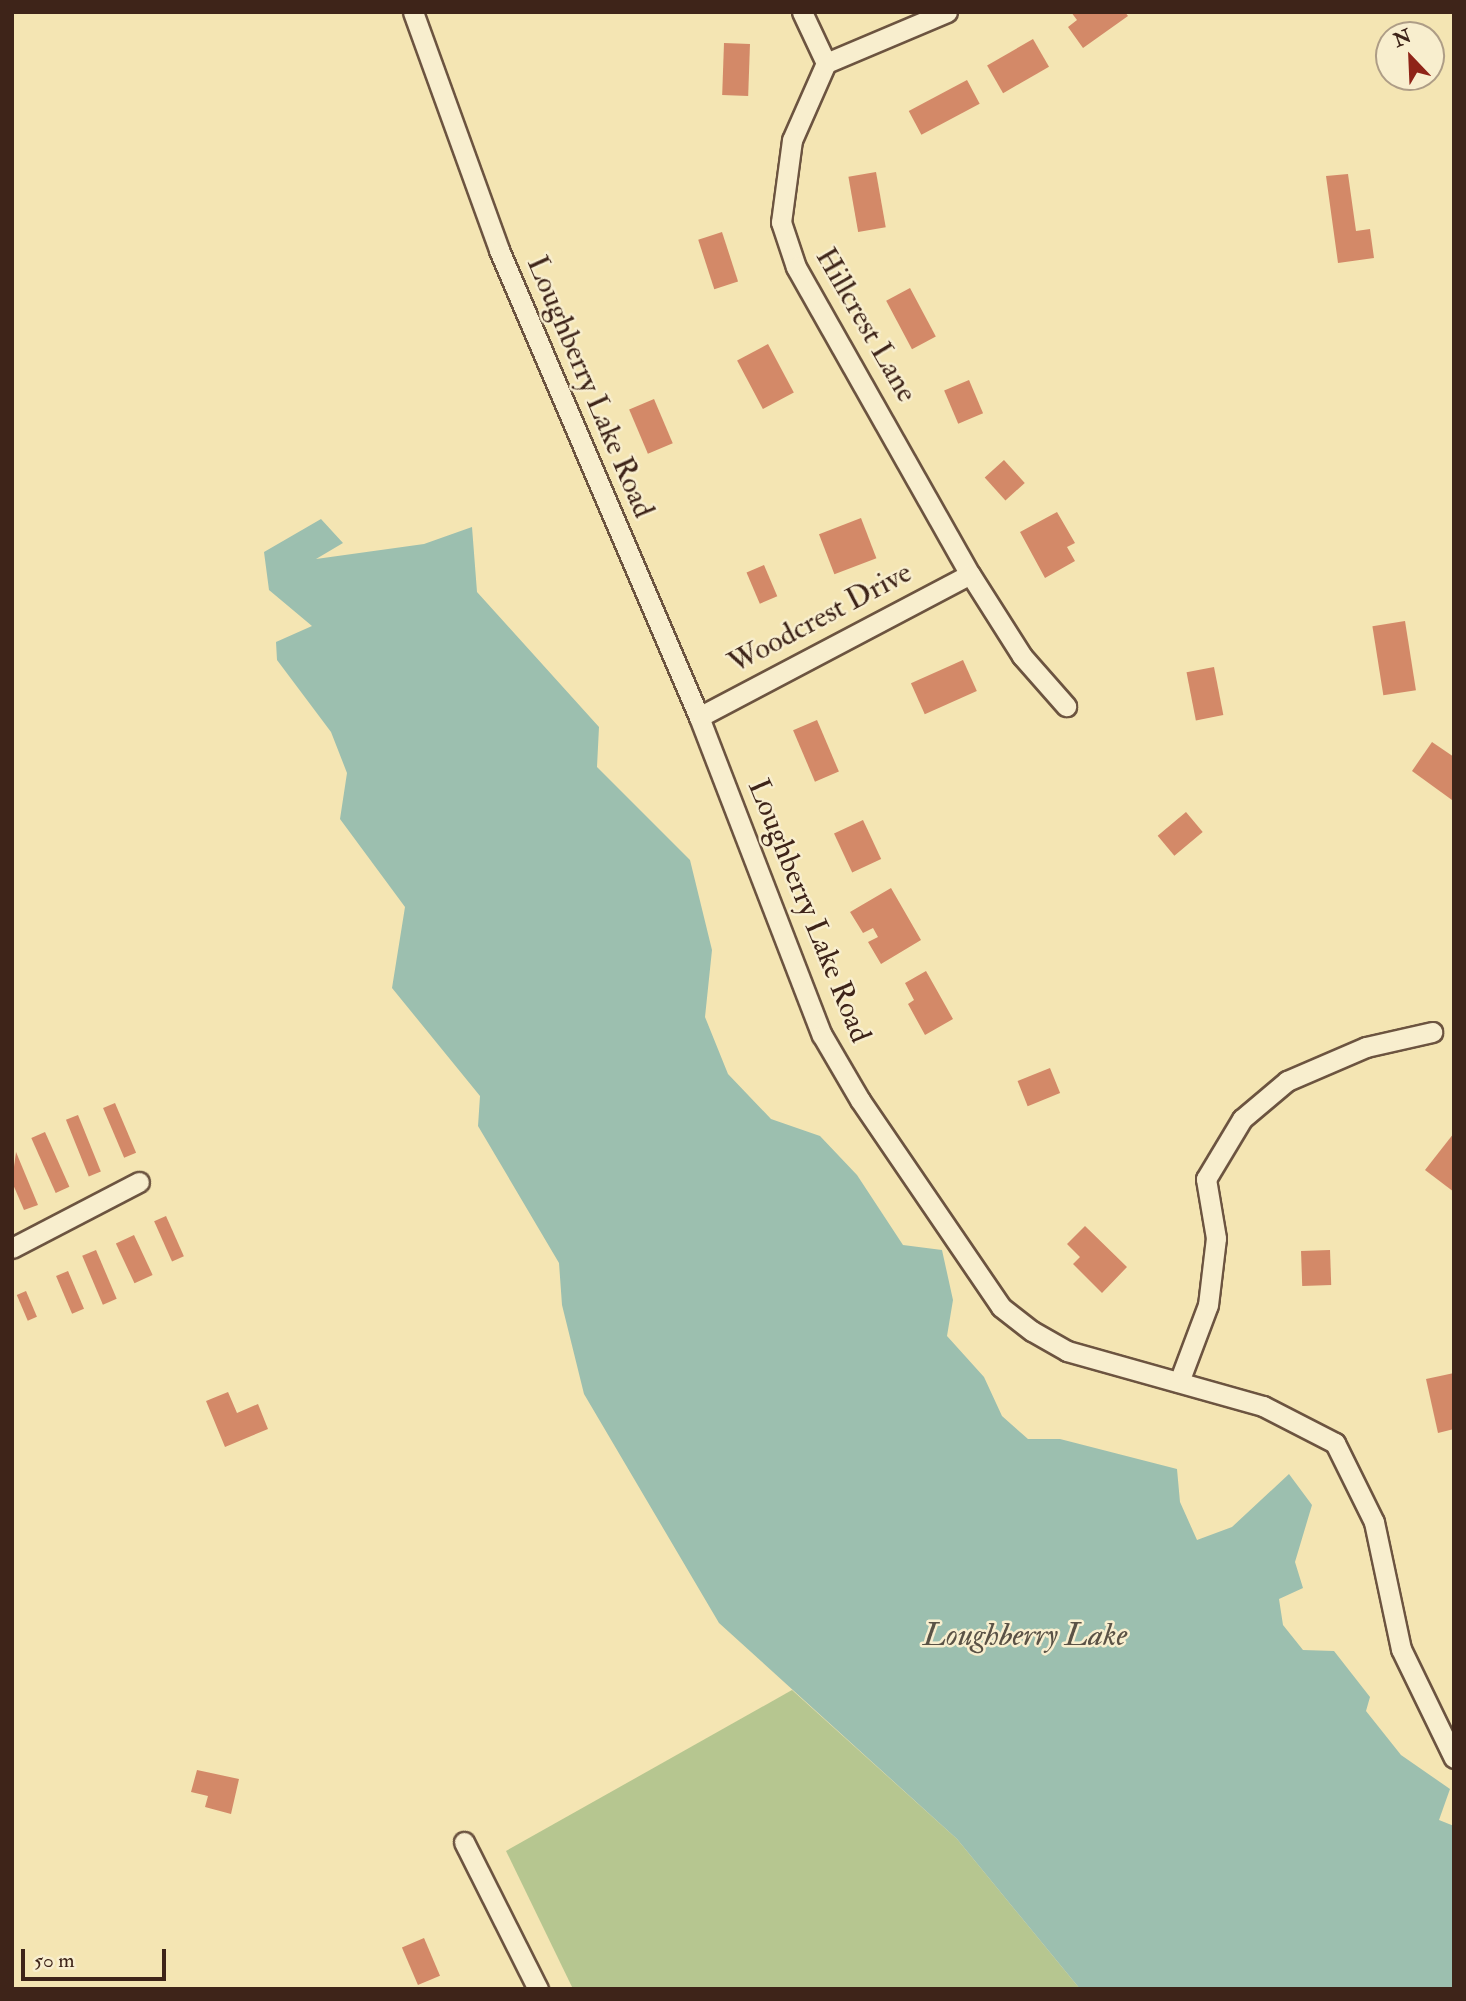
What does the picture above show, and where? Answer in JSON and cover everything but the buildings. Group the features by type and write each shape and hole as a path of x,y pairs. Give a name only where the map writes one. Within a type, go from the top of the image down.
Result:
{"street":[{"name":"Loughberry Lake Road","path":"413,12 499,250 699,717 822,1035 1001,1307 1067,1351 1262,1406 1335,1443 1374,1522 1401,1649 1454,1758"},
{"path":"802,12 825,63 947,12"},
{"name":"Hillcrest Lane","path":"825,63 792,140 781,222 796,267 950,529 970,574 1022,656 1066,706"},
{"name":"Woodcrest Drive","path":"699,717 970,574"},
{"path":"1179,1382 1208,1305 1216,1238 1206,1179 1242,1119 1299,1075 1366,1047 1432,1032"},
{"path":"12,1248 139,1182"},
{"path":"464,1842 538,1989"}],"green space":[{"path":"792,1690 957,1839 1080,1989 573,1989 506,1851"}],"water":[{"name":"Loughberry Lake","path":"321,519 343,543 316,559 424,544 472,527 477,592 599,727 597,767 690,860 712,950 705,1017 728,1074 771,1119 820,1136 857,1175 903,1245 942,1250 953,1300 947,1336 984,1377 1002,1416 1028,1439 1060,1439 1177,1469 1180,1502 1197,1540 1232,1527 1289,1474 1312,1505 1295,1562 1303,1588 1279,1599 1283,1625 1303,1650 1334,1651 1370,1697 1366,1711 1401,1755 1450,1789 1439,1820 1454,1826 1454,1989 1080,1989 957,1839 719,1623 584,1394 562,1305 559,1263 478,1126 480,1096 392,988 405,907 340,819 347,773 331,732 277,660 276,642 312,626 269,590 264,552"}]}
